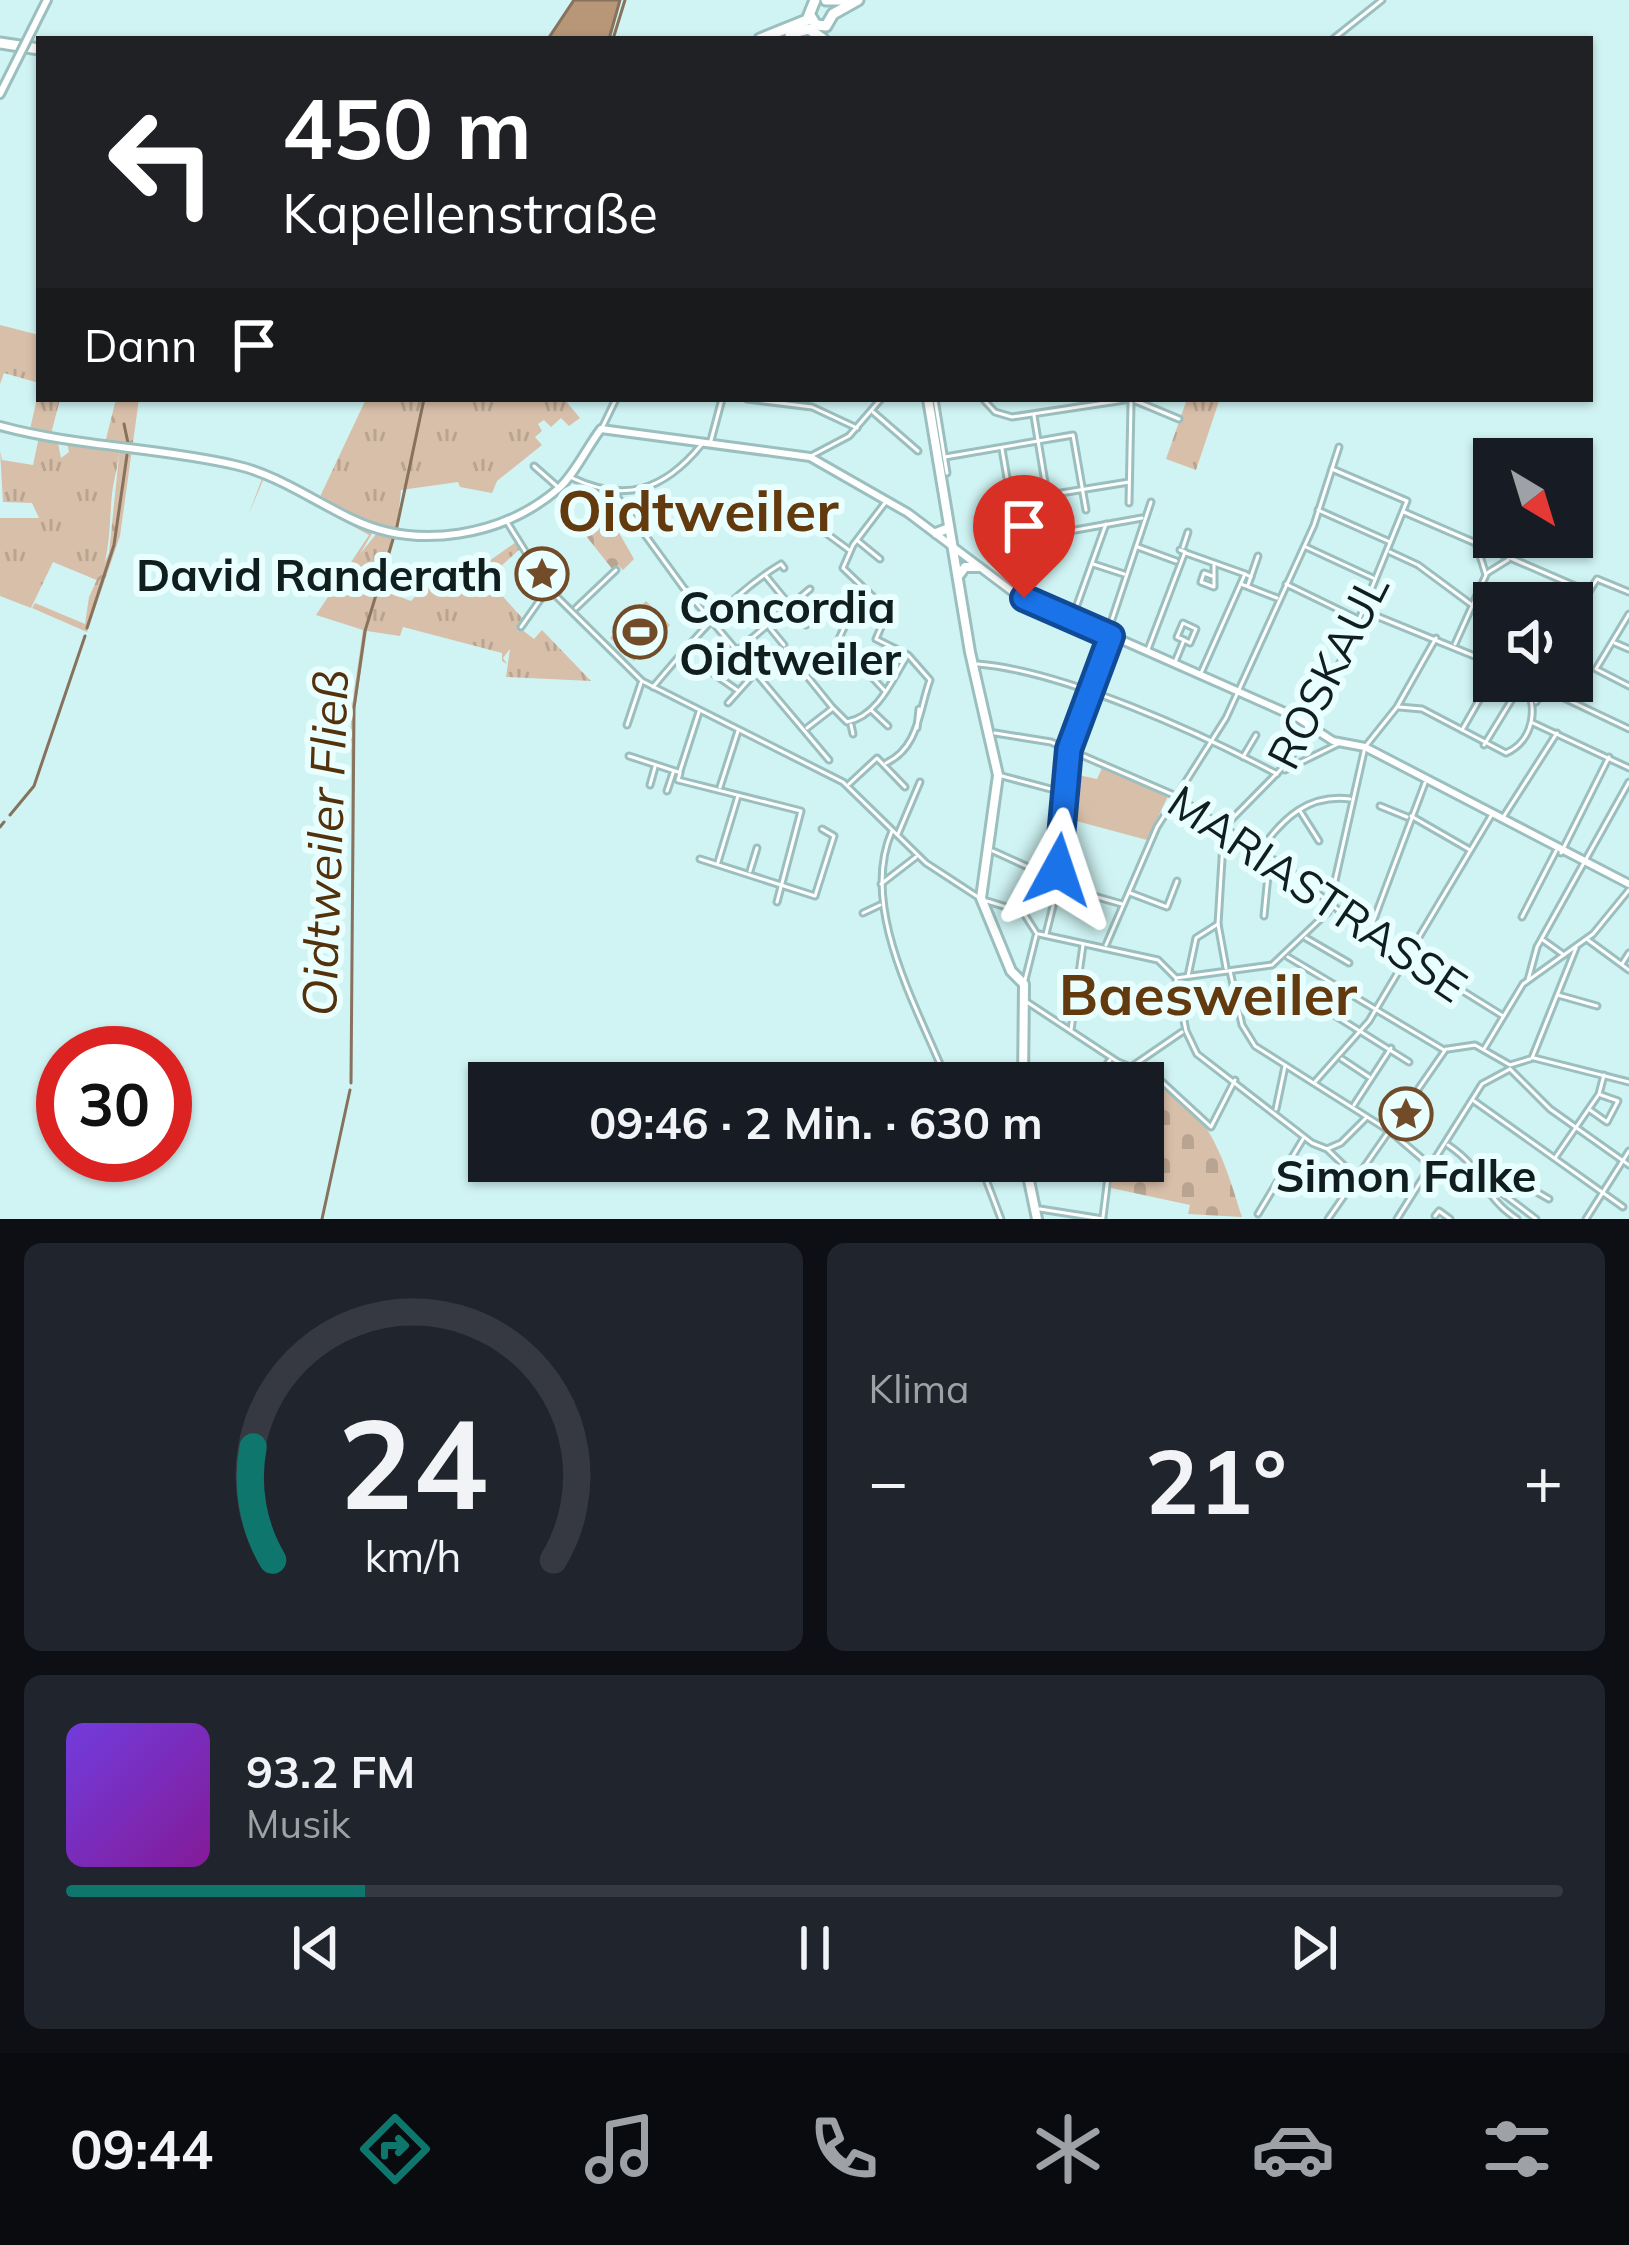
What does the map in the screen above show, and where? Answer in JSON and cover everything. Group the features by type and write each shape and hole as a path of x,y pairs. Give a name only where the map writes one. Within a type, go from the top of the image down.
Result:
{"main road":[{"path":"771,36 808,29 854,0"},
{"path":"769,36 842,12 854,0"},
{"path":"768,36 801,19 823,18"},
{"path":"0,43 36,49"},
{"path":"931,402 958,581 998,775 981,898 1011,971 1024,984 1023,1062"},
{"path":"936,533 949,528"},
{"path":"958,581 962,569 978,567"},
{"path":"1029,1182 1037,1219"}],"street":[{"path":"0,94 46,0"},
{"path":"1337,36 1382,0"},
{"path":"0,426 245,468 355,521 393,533 446,535 506,521 559,488 614,402"},
{"path":"616,495 657,482 705,445 721,402"},
{"path":"771,402 812,407 857,428"},
{"path":"809,457 857,428 878,402"},
{"path":"932,402 947,473"},
{"path":"986,402 1001,415 1112,402"},
{"path":"1048,402 1050,412"},
{"path":"1129,503 1131,402"},
{"path":"1138,402 1179,419"},
{"path":"871,411 918,451"},
{"path":"1024,598 1053,534 1034,414"},
{"path":"601,429 660,433 705,445 809,457 936,533 1024,598 1309,724 1339,744 1365,747 1629,887 1587,939 1528,980 1484,1049"},
{"path":"945,457 1073,435 1086,510"},
{"path":"1002,447 1011,501 1129,482"},
{"path":"1105,947 1176,796 1210,746 1237,691 1304,546 1339,447"},
{"path":"534,466 559,488"},
{"name":"ROSKAUL","path":"1223,827 1283,770 1360,620 1408,501 1332,469"},
{"path":"568,476 616,495 683,587 829,760"},
{"path":"886,502 843,568 888,611 876,638 908,655 930,677 917,728 886,764"},
{"path":"1046,935 1058,886 1069,749 1111,636 1151,502"},
{"path":"1318,510 1391,543"},
{"path":"1404,512 1473,540"},
{"path":"1053,534 1145,519"},
{"path":"506,521 548,588 651,688 848,785 917,856 981,898 1023,912 1037,934 1024,984"},
{"path":"812,522 850,551"},
{"path":"1072,617 1106,524"},
{"path":"1147,652 1188,532"},
{"path":"857,540 880,559"},
{"path":"1016,546 1041,562"},
{"path":"1136,546 1179,562"},
{"path":"1304,546 1377,580"},
{"path":"1183,551 1248,576"},
{"path":"1388,551 1418,565 1473,603"},
{"path":"1200,675 1258,556"},
{"path":"1485,558 1486,575"},
{"path":"1507,558 1565,582"},
{"path":"1483,582 1496,563 1511,560"},
{"path":"1212,575 1214,563"},
{"path":"651,688 744,586 781,564 784,568"},
{"path":"1092,564 1127,574"},
{"path":"574,609 616,570"},
{"path":"764,574 806,625"},
{"path":"1593,586 1597,579 1629,592"},
{"path":"1286,584 1360,620"},
{"path":"1244,585 1279,599"},
{"path":"862,587 838,641 886,692"},
{"path":"521,627 548,588"},
{"path":"738,650 810,589"},
{"path":"1455,646 1473,606"},
{"path":"1364,610 1473,654"},
{"path":"1629,614 1596,669 1629,686"},
{"path":"767,625 850,723 853,734"},
{"path":"1176,978 1228,969 1258,971 1287,956 1332,905 1365,747 1397,707 1436,638"},
{"path":"1174,664 1184,640"},
{"path":"1614,643 1629,650"},
{"path":"850,723 886,692 908,655"},
{"path":"973,664 1010,667 1090,693 1278,776"},
{"path":"728,703 756,673"},
{"path":"714,674 738,691"},
{"path":"627,724 642,681"},
{"path":"1461,731 1478,702"},
{"path":"1484,746 1510,702"},
{"path":"1574,702 1629,729"},
{"path":"1397,707 1422,709 1484,746 1513,751 1532,722 1534,703"},
{"path":"806,729 833,708"},
{"path":"870,709 888,727"},
{"path":"667,790 699,710"},
{"path":"1532,722 1629,768"},
{"path":"720,787 738,730"},
{"path":"1501,821 1557,733"},
{"name":"MARIASTRASSE","path":"992,734 1024,734 1069,749 1176,796 1260,850 1369,932 1503,1016"},
{"path":"1242,758 1256,735"},
{"path":"1283,770 1339,744"},
{"path":"629,756 677,772"},
{"path":"1522,916 1610,757"},
{"path":"848,785 874,759 886,764 905,787"},
{"path":"650,785 656,765"},
{"path":"677,772 678,780 802,812 777,902"},
{"path":"998,775 1064,792"},
{"path":"1369,932 1426,780"},
{"path":"920,782 896,832 880,885 881,905 940,1062"},
{"path":"1528,980 1541,939 1629,782"},
{"path":"718,863 737,795"},
{"path":"1260,850 1299,810 1323,796 1353,799"},
{"path":"1380,806 1472,851"},
{"path":"1299,810 1319,841"},
{"path":"1314,1083 1363,1030 1491,815"},
{"path":"1223,827 1218,924 1244,1032 1260,1051 1390,1132 1432,1167"},
{"path":"700,860 815,896 834,836 822,829"},
{"path":"749,873 757,848"},
{"path":"990,850 1039,872 1058,870"},
{"path":"880,885 917,856"},
{"path":"1264,916 1268,875 1277,862"},
{"path":"1128,893 1167,907 1177,881"},
{"path":"1058,886 1124,904"},
{"path":"863,913 881,905"},
{"path":"1188,978 1196,938 1218,924"},
{"path":"1037,934 1158,960 1176,978 1186,1031 1197,1054 1235,1078 1304,1137 1327,1149 1357,1178"},
{"path":"1304,938 1349,963"},
{"path":"1541,939 1562,953 1568,968"},
{"path":"1587,939 1629,970"},
{"path":"1071,1030 1083,943"},
{"path":"1519,1076 1579,944"},
{"path":"1621,965 1629,953"},
{"path":"1287,956 1446,1049 1469,1044 1484,1049 1626,1163"},
{"path":"1288,986 1392,1047 1409,1062"},
{"path":"1556,995 1597,1006"},
{"path":"1025,1001 1119,1062"},
{"path":"1139,1062 1186,1031"},
{"path":"1352,1107 1392,1047"},
{"path":"1328,1219 1446,1049"},
{"path":"1109,1062 1112,1058"},
{"path":"1340,1058 1371,1078"},
{"path":"1396,1219 1482,1084 1506,1067 1529,1060 1629,1082"},
{"path":"1276,1110 1285,1066"},
{"path":"1555,1158 1599,1094 1604,1074"},
{"path":"1164,1083 1211,1126 1235,1078"},
{"path":"1589,1109 1606,1122 1618,1101 1599,1094"},
{"path":"1472,1100 1623,1207"},
{"path":"1327,1149 1341,1143 1367,1117"},
{"path":"1258,1214 1304,1137"},
{"path":"1447,1144 1474,1162 1490,1198 1517,1219"},
{"path":"1586,1219 1626,1163 1629,1151"},
{"path":"1484,1178 1493,1167 1549,1199"},
{"path":"1484,1178 1536,1219"},
{"path":"988,1182 1001,1219"},
{"path":"1035,1208 1103,1219 1107,1182"}],"green space":[{"path":"0,325 36,334 36,382 4,373 0,384"},
{"path":"36,402 59,402 51,434 57,438 61,458 69,452 66,438 120,445 108,548 99,581 53,562 31,608 0,596 0,518 39,518 32,503 3,502 0,451 2,460 33,465 40,432 30,429"},
{"path":"115,402 139,402 120,536 87,632 32,608 35,603 85,624 89,597 109,553 120,446 105,443"},
{"path":"365,402 567,402 580,418 569,426 561,418 551,427 544,420 538,424 542,431 535,437 542,445 497,481 492,493 460,487 458,482 401,490 397,531 318,501"},
{"path":"1186,402 1219,402 1196,470 1166,459"},
{"path":"263,476 374,530 360,554 377,533 395,536 382,590 411,601 437,573 455,585 516,542 521,548 487,579 524,620 517,632 521,629 534,639 542,630 591,681 506,677 510,649 503,658 507,664 502,661 502,653 403,627 400,636 367,631 355,710 352,943 351,712 363,630 316,615 369,535 264,478 248,516"},
{"path":"603,494 620,502 601,517 614,524 634,559 623,570 618,565 613,570 579,527 607,504"},
{"name":"Concordia Oidtweiler","path":"646,601 670,625 634,661 610,638"},
{"path":"1103,766 1169,794 1147,840 1065,818 1069,773 1097,779"},
{"path":"1164,1088 1206,1127 1242,1217 1188,1214 1190,1205 1111,1188 1111,1182 1164,1182"}],"shaded area":[{"path":"574,0 620,0 610,36 550,36"}],"waterway":[{"name":"Oidtweiler Fließ","path":"614,36 625,0"},
{"name":"Oidtweiler Fließ","path":"396,531 423,402"},
{"path":"124,424 128,443"},
{"path":"87,628 114,545 127,455"},
{"name":"Oidtweiler Fließ","path":"351,1083 354,708 365,631 394,536"},
{"path":"10,815 34,786 85,636"},
{"path":"0,827 4,822"},
{"name":"Oidtweiler Fließ","path":"322,1219 350,1090"}],"place":[{"name":"David Randerath","path":"542,574"},
{"name":"Concordia Oidtweiler","path":"640,632"},
{"name":"Simon Falke","path":"1406,1114"}],"district":[{"name":"Oidtweiler","path":"698,509"},
{"name":"Baesweiler","path":"1208,993"}],"route":[{"path":"1024,598 1111,636 1069,749 1058,870"}]}
